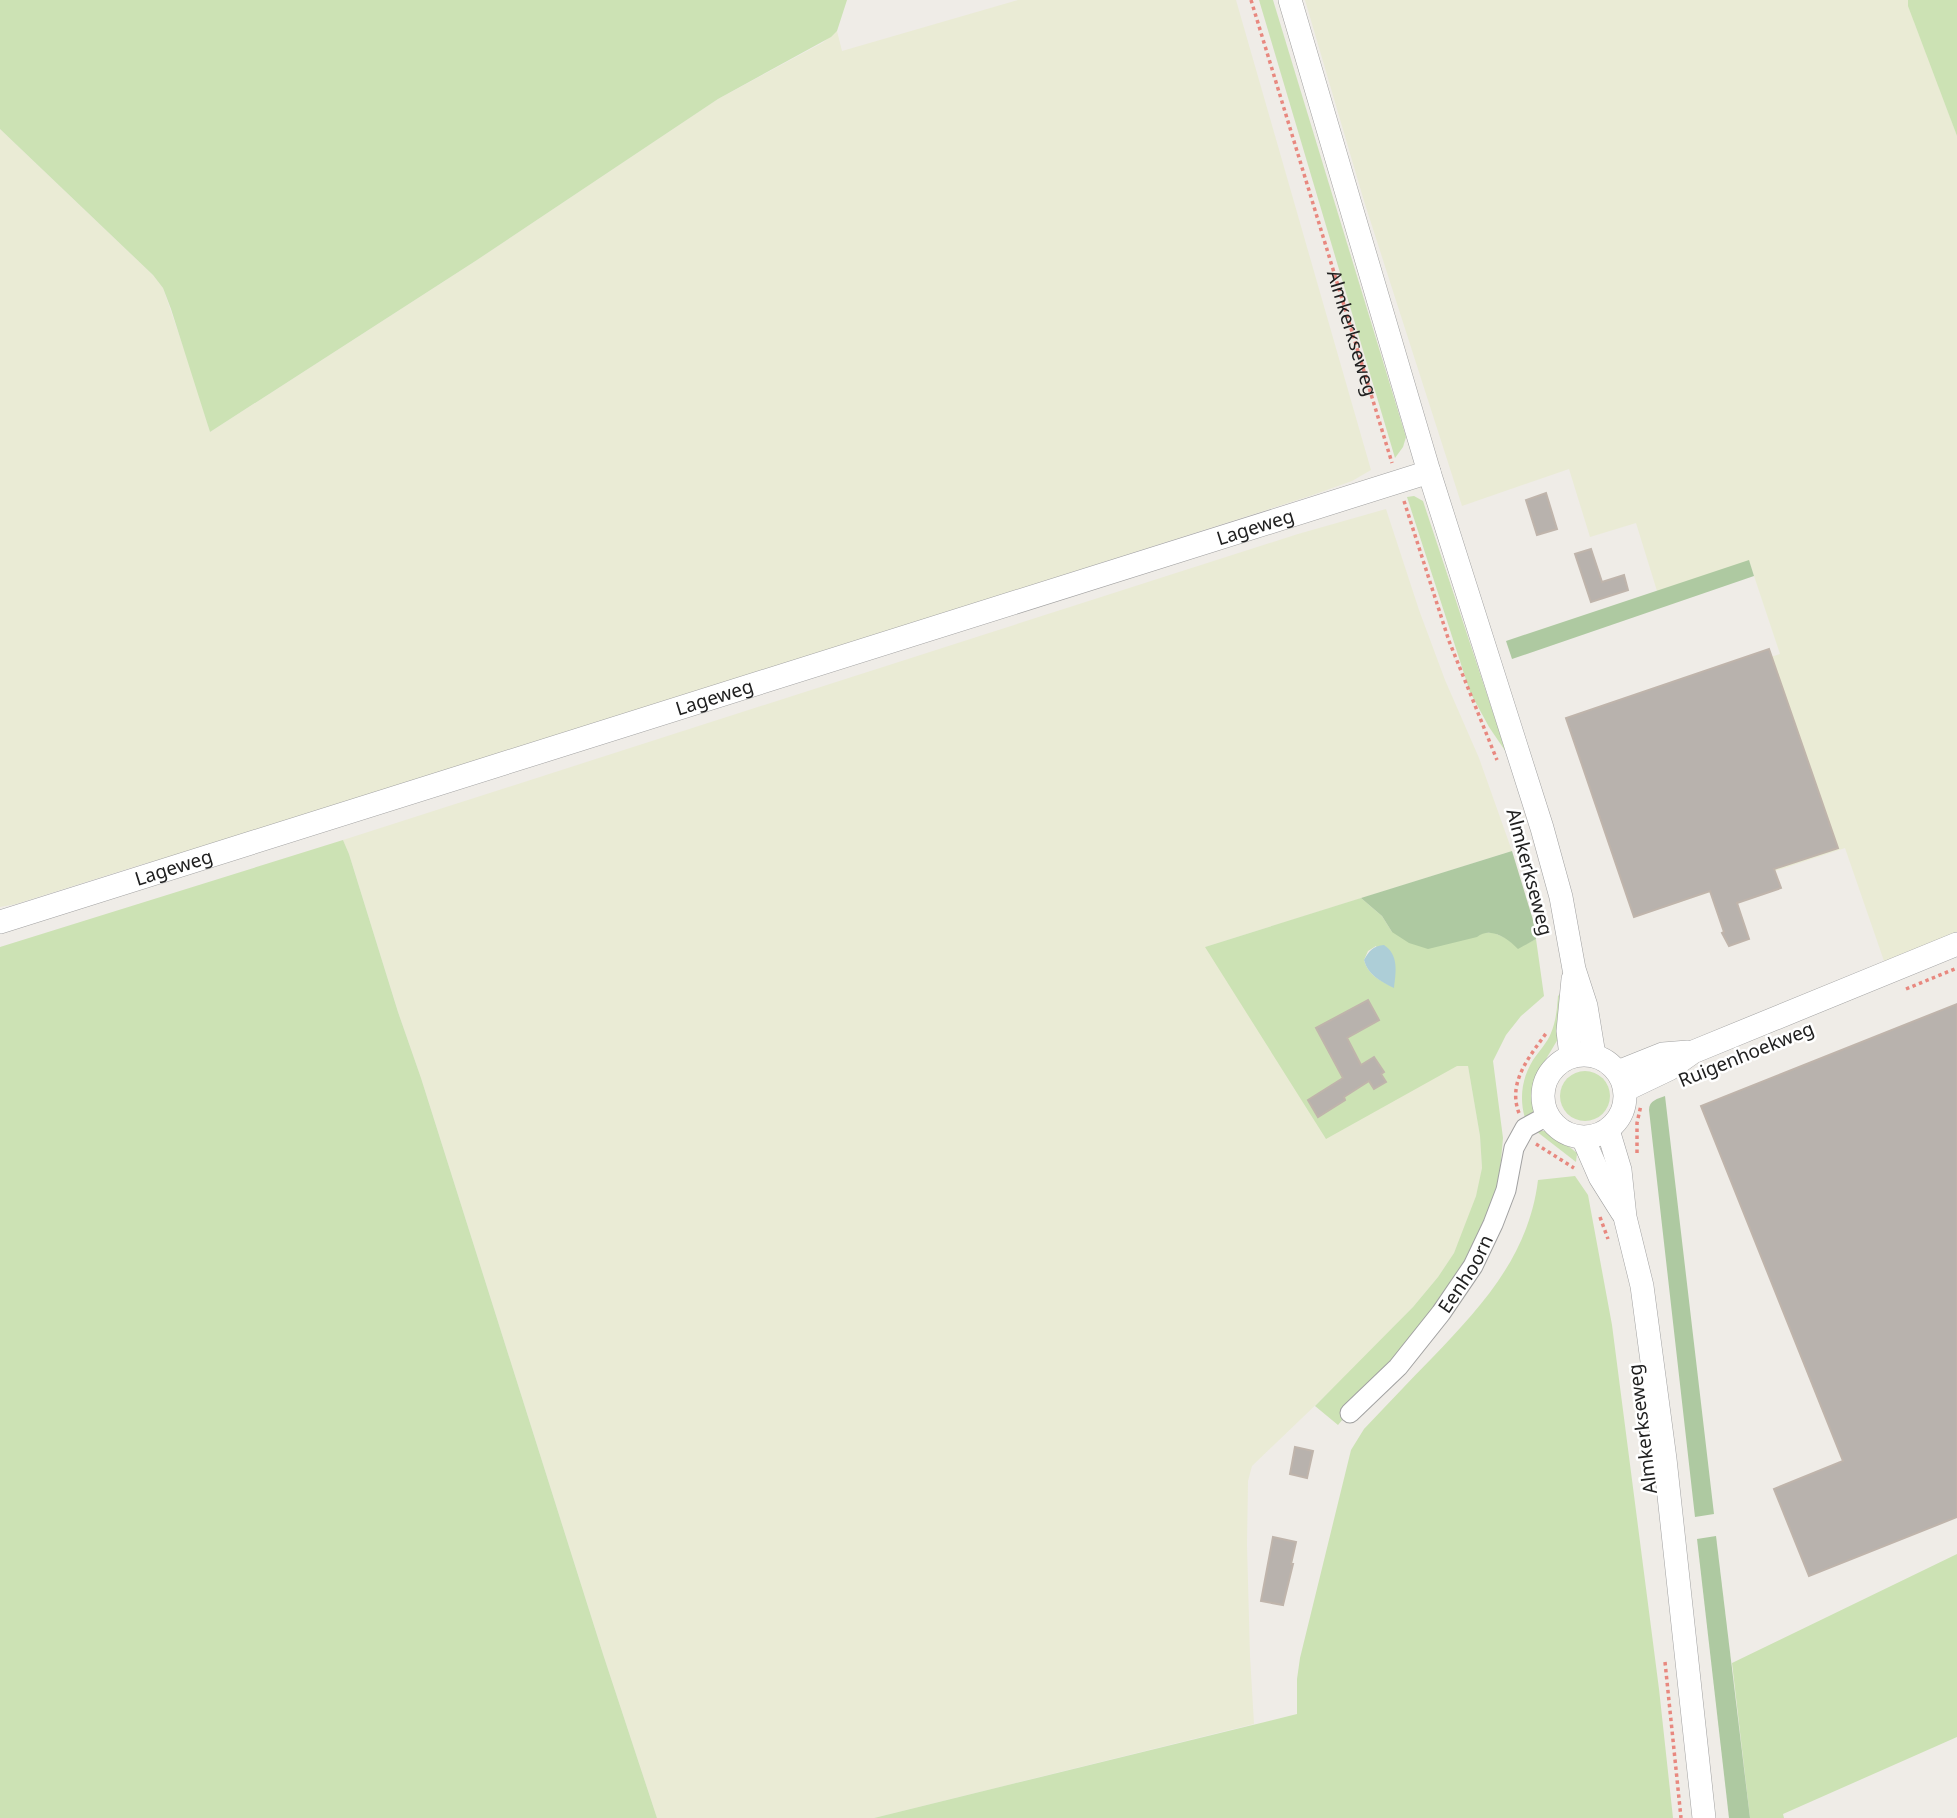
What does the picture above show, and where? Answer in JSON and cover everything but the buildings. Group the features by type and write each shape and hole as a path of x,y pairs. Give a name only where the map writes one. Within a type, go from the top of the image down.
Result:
{"street":[{"name":"Almkerkseweg","path":"1290,0 1429,472 1542,828 1561,897 1574,969 1586,1006 1594,1055"},
{"name":"Lageweg","path":"0,922 1429,472"},
{"name":"Ruigenhoekweg","path":"1629,1088 1664,1054 1693,1052 1957,944"},
{"name":"Almkerkseweg","path":"1571,1056 1568,1031 1574,969"},
{"path":"1594,1055 1611,1064 1629,1088 1618,1119 1608,1130 1596,1136 1572,1136 1553,1125 1547,1116 1542,1102 1543,1087 1548,1074 1558,1063 1571,1056 1594,1055"},
{"path":"1525,1128 1547,1116"},
{"name":"Eenhoorn","path":"1350,1413 1398,1367 1473,1266 1506,1191 1514,1148 1525,1128"},
{"name":"Almkerkseweg","path":"1602,1176 1608,1130"},
{"name":"Almkerkseweg","path":"1583,1138 1625,1217 1642,1286 1665,1459 1704,1818"}],"path":[{"name":"Almkerkseweg","path":"1251,0 1449,641 1501,771"},
{"path":"1905,989 1957,968"},
{"path":"1547,1032 1525,1062 1517,1080 1516,1106 1525,1128 1536,1144 1578,1170 1602,1176 1631,1165 1637,1155 1639,1110 1629,1088"},
{"path":"1597,1209 1610,1244"},
{"path":"1665,1660 1681,1818"}],"green space":[{"path":"0,0 847,0 837,31 831,37 718,99 477,260 210,432 163,288 153,275 0,129"},
{"path":"1018,0 1236,0 1371,470 1352,481 1310,496 872,636 181,854 0,907 0,129 153,275 163,288 210,432 477,260 718,99 822,43 837,31 842,51"},
{"path":"1259,0 1273,0 1406,437 1395,458"},
{"path":"1305,0 1908,0 1957,136 1957,932 1884,961 1845,848 1638,916 1570,721 1780,654 1749,561 1657,591 1636,523 1590,537 1569,469 1462,506 1364,201"},
{"path":"1908,0 1957,0 1957,136 1908,6"},
{"path":"1414,496 1423,501 1506,752 1470,692 1407,497"},
{"path":"1386,509 1419,610 1445,680 1479,758 1512,851 1205,947 1457,1066 1468,1066 1480,1136 1482,1168 1480,1184 1468,1220 1454,1253 1438,1277 1351,1371 1252,1466 1248,1481 1247,1545 1254,1724 874,1818 657,1818 343,840 1298,534"},
{"path":"1749,560 1754,576 1512,659 1506,641"},
{"path":"343,840 657,1818 0,1818 0,947"},
{"path":"1512,851 1533,920 1536,939 1518,949 1493,933 1428,949 1409,943 1392,932 1382,916 1361,898"},
{"path":"1361,898 1382,916 1392,932 1494,933 1508,939 1518,948 1536,939 1544,996 1521,1016 1506,1035 1493,1061 1503,1138 1499,1183 1488,1221 1441,1302 1338,1425 1315,1406 1413,1307 1438,1277 1454,1253 1476,1196 1482,1168 1480,1136 1468,1066 1457,1066 1326,1139 1205,947","holes":["1376,946 1394,987 1368,970 1364,960 1368,951"]},
{"path":"1561,993 1564,1029 1537,1074 1533,1094 1535,1112 1525,1118 1522,1096 1526,1074 1551,1033 1558,996"},
{"path":"1585,1071 1602,1079 1610,1096 1602,1113 1585,1121 1568,1113 1560,1096 1568,1079"},
{"path":"1665,1096 1714,1514 1695,1517 1649,1110 1652,1102"},
{"path":"1536,1131 1549,1131 1577,1153 1576,1162"},
{"path":"1575,1176 1588,1195 1612,1325 1673,1818 874,1818 1297,1714 1300,1658 1351,1450 1364,1429 1451,1338 1500,1278 1525,1232 1538,1180"},
{"path":"1716,1536 1750,1818 1729,1818 1697,1539"},
{"path":"1957,1554 1957,1737 1783,1814 1784,1818 1750,1818 1732,1663"}],"water":[{"path":"1384,945 1394,959 1394,988 1372,974 1364,960 1377,946"}]}
